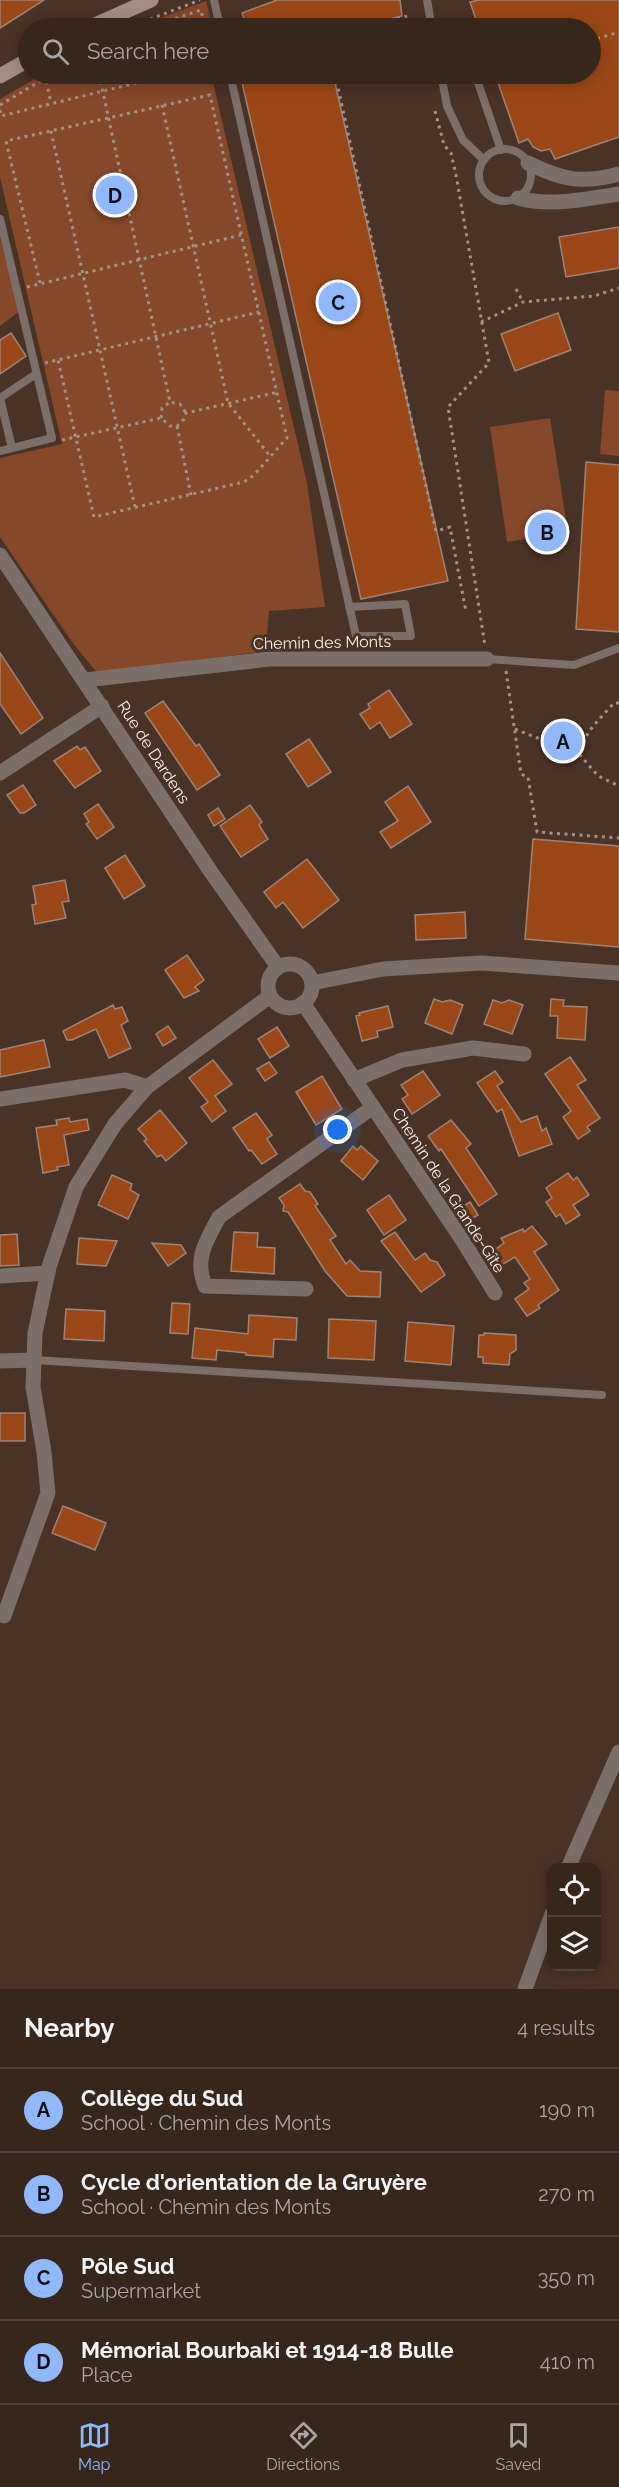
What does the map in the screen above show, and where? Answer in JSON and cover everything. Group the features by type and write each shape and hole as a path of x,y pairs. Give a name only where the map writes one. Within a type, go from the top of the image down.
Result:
{"street":[{"path":"110,18 151,0"},
{"path":"0,76 18,66"},
{"path":"528,163 554,176 578,180 619,174"},
{"path":"518,198 537,203 577,201 619,194"},
{"name":"Rue de Dardens","path":"0,555 211,872 278,967"},
{"name":"Chemin des Monts","path":"85,680 270,659 488,659"},
{"path":"0,773 102,706"},
{"path":"312,983 383,969 481,963 619,973"},
{"path":"288,964 298,966 307,972 312,983 309,998 294,1007 285,1008 270,996 268,980 278,967 288,964"},
{"path":"4,1616 48,1493 33,1387 35,1333 48,1273 76,1187 115,1124 147,1087 270,996"},
{"name":"Chemin de la Grande-Gîte","path":"303,1003 461,1238 495,1293"},
{"path":"354,1080 402,1060 473,1048 524,1054"},
{"path":"0,1099 125,1080 147,1087"},
{"name":"Chemin de la Grande-Gîte","path":"306,1289 205,1286 199,1271 205,1243 219,1217 373,1107"},
{"path":"0,1276 48,1273"},
{"path":"0,1361 34,1360"},
{"path":"570,1863 619,1752"},
{"path":"525,1989 551,1917"}],"lane":[{"path":"214,0 218,18"},
{"path":"427,0 430,18"},
{"path":"232,84 349,607 356,636 411,636 405,604 349,607"},
{"path":"443,84 447,106 463,140 484,160"},
{"path":"478,84 501,150"},
{"path":"501,150 512,150 521,155 528,163 531,173 530,183 525,191 518,198 504,201 493,198 484,191 480,181 480,169 484,160 492,153 501,150"},
{"path":"0,219 52,438 0,451"},
{"path":"12,448 0,398 35,370"},
{"path":"488,659 574,665 619,648"},
{"path":"34,1360 602,1395"}],"path":[{"path":"153,18 200,0"},
{"path":"177,18 201,10 203,18"},
{"path":"398,18 406,16"},
{"path":"601,38 619,32"},
{"path":"33,84 0,108 1,116 127,84"},
{"path":"48,84 51,104"},
{"path":"101,84 170,402"},
{"path":"337,84 436,531 450,527 466,612"},
{"path":"40,284 6,141 210,95 288,438 244,482 94,517 58,360"},
{"path":"434,104 444,145 451,153 489,363 448,407 488,659"},
{"path":"162,105 228,403 271,457"},
{"path":"51,130 135,507"},
{"path":"26,287 241,235"},
{"path":"481,322 524,302 594,296 619,288"},
{"path":"516,289 524,302"},
{"path":"35,370 58,360 100,349 259,312"},
{"path":"186,412 278,392"},
{"path":"161,418 162,408 170,402 180,404 186,412"},
{"path":"161,418 170,426 177,426 184,419 186,412"},
{"path":"61,440 161,418"},
{"path":"177,426 191,495"},
{"path":"505,660 521,774 528,777 537,832 619,838"},
{"path":"580,755 581,744 591,729 614,703 619,703"},
{"path":"515,729 580,755 598,776 619,786"}],"shaded area":[{"path":"206,1 210,18 160,18"},
{"path":"26,84 213,84 307,483 325,607 269,611 266,651 98,674 72,642 0,537 0,458 62,444 0,177 0,99"},
{"path":"0,239 20,311 0,326"},
{"path":"605,390 619,391 619,456 600,454"},
{"path":"550,418 568,533 507,542 490,427"}],"building":[{"path":"0,0 44,0 0,28"},
{"path":"277,0 400,0 402,16 393,18 244,18 242,13"},
{"path":"479,0 619,0 619,137 555,159 550,149 541,151 533,147 528,139 519,143 498,84 601,84 601,18 476,18 470,2"},
{"path":"242,84 335,84 448,581 361,599"},
{"path":"619,227 619,268 566,277 559,237"},
{"path":"558,313 571,350 515,371 501,334"},
{"path":"11,333 26,356 0,374 0,340"},
{"path":"586,462 619,465 619,632 576,629"},
{"path":"0,653 43,718 21,734 0,704"},
{"path":"389,690 412,724 390,738 380,722 370,729 360,714 370,708 368,704"},
{"path":"163,701 196,746 199,744 220,775 197,790 145,713"},
{"path":"309,739 331,772 308,787 286,754"},
{"path":"77,746 80,750 85,747 101,771 75,788 54,761"},
{"path":"23,785 36,805 20,813 7,795"},
{"path":"408,786 431,822 391,848 380,832 398,821 385,802"},
{"path":"98,804 114,827 97,839 86,824 89,822 84,814"},
{"path":"250,805 262,822 259,825 268,839 241,857 220,826"},
{"path":"218,808 225,819 214,826 208,815"},
{"path":"533,839 619,846 619,947 525,939"},
{"path":"125,855 145,886 124,899 105,868"},
{"path":"307,859 339,900 303,928 283,902 276,908 264,892"},
{"path":"65,880 69,901 62,902 66,918 35,924 32,905 36,904 33,886"},
{"path":"465,912 466,938 416,940 415,915"},
{"path":"187,955 204,980 195,987 199,991 184,998 165,970"},
{"path":"434,999 442,1002 450,1000 463,1005 452,1034 425,1023"},
{"path":"551,999 564,1000 563,1006 587,1007 585,1040 557,1038 558,1016 550,1016"},
{"path":"493,1000 502,1003 509,1000 523,1005 512,1034 484,1024"},
{"path":"113,1005 115,1009 122,1007 128,1021 121,1025 131,1048 109,1058 96,1029 67,1040 63,1031"},
{"path":"388,1006 393,1027 377,1031 378,1037 362,1041 356,1016 360,1015 359,1013"},
{"path":"168,1026 176,1038 163,1046 156,1034"},
{"path":"277,1027 289,1046 270,1058 258,1039"},
{"path":"44,1040 50,1067 0,1077 0,1050"},
{"path":"570,1057 586,1080 577,1085 600,1118 587,1127 590,1131 578,1139 563,1117 571,1111 545,1074"},
{"path":"213,1060 232,1084 215,1096 226,1111 212,1122 201,1107 208,1102 189,1078"},
{"path":"269,1062 277,1073 265,1081 257,1069"},
{"path":"423,1071 440,1095 412,1114 402,1099 408,1095 401,1085"},
{"path":"495,1071 503,1082 497,1086 521,1122 537,1116 542,1131 546,1128 552,1144 519,1156 502,1109 497,1112 477,1083"},
{"path":"322,1076 342,1109 316,1125 296,1092"},
{"path":"160,1110 187,1143 166,1161 161,1155 157,1157 144,1141 147,1139 138,1129"},
{"path":"256,1113 272,1135 267,1139 277,1154 262,1164 251,1150 249,1151 233,1128"},
{"path":"69,1118 70,1122 87,1119 89,1130 64,1135 69,1165 43,1173 36,1128 57,1125 56,1120"},
{"path":"451,1120 471,1144 466,1148 497,1194 479,1206 441,1149 439,1151 428,1136"},
{"path":"353,1146 357,1150 361,1146 378,1161 363,1180 341,1161"},
{"path":"568,1173 573,1180 577,1177 589,1195 573,1205 580,1215 566,1224 560,1214 556,1217 546,1202 552,1198 546,1188"},
{"path":"112,1175 132,1184 130,1190 139,1195 128,1219 98,1205"},
{"path":"300,1184 305,1191 310,1192 318,1204 315,1206 336,1236 330,1240 346,1264 350,1260 360,1271 381,1272 380,1297 347,1296 325,1271 288,1212 283,1211 284,1205 279,1198"},
{"path":"389,1195 406,1220 384,1235 367,1210"},
{"path":"470,1202 478,1215 467,1222 459,1209"},
{"path":"532,1226 547,1244 534,1252 559,1290 538,1305 540,1308 527,1316 515,1299 529,1289 524,1283 530,1279 515,1257 498,1267 489,1254 504,1243 501,1238 523,1229 524,1232"},
{"path":"234,1232 258,1233 257,1247 275,1248 274,1274 231,1271"},
{"path":"395,1232 415,1260 425,1253 430,1260 437,1262 445,1275 421,1292 381,1241"},
{"path":"17,1234 19,1265 0,1266 0,1235"},
{"path":"79,1238 117,1241 106,1266 77,1264"},
{"path":"152,1243 181,1245 186,1253 168,1266"},
{"path":"172,1303 190,1304 188,1334 170,1333"},
{"path":"66,1309 105,1311 104,1341 64,1339"},
{"path":"249,1315 297,1318 296,1340 274,1339 273,1357 217,1350 216,1360 192,1358 195,1328 248,1334"},
{"path":"329,1319 376,1321 374,1360 328,1358"},
{"path":"408,1322 454,1326 451,1365 405,1361"},
{"path":"484,1333 516,1335 516,1350 510,1354 509,1365 483,1363 483,1357 478,1357 479,1335 484,1335"},
{"path":"0,1413 25,1413 25,1441 0,1441"},
{"path":"63,1506 106,1523 95,1550 52,1533"}],"place":[{"name":"Mémorial Bourbaki et 1914-18 Bulle","path":"115,195"},
{"name":"Pôle Sud","path":"338,302"},
{"name":"Cycle d'orientation de la Gruyère","path":"547,532"},
{"name":"Collège du Sud","path":"563,741"}]}
